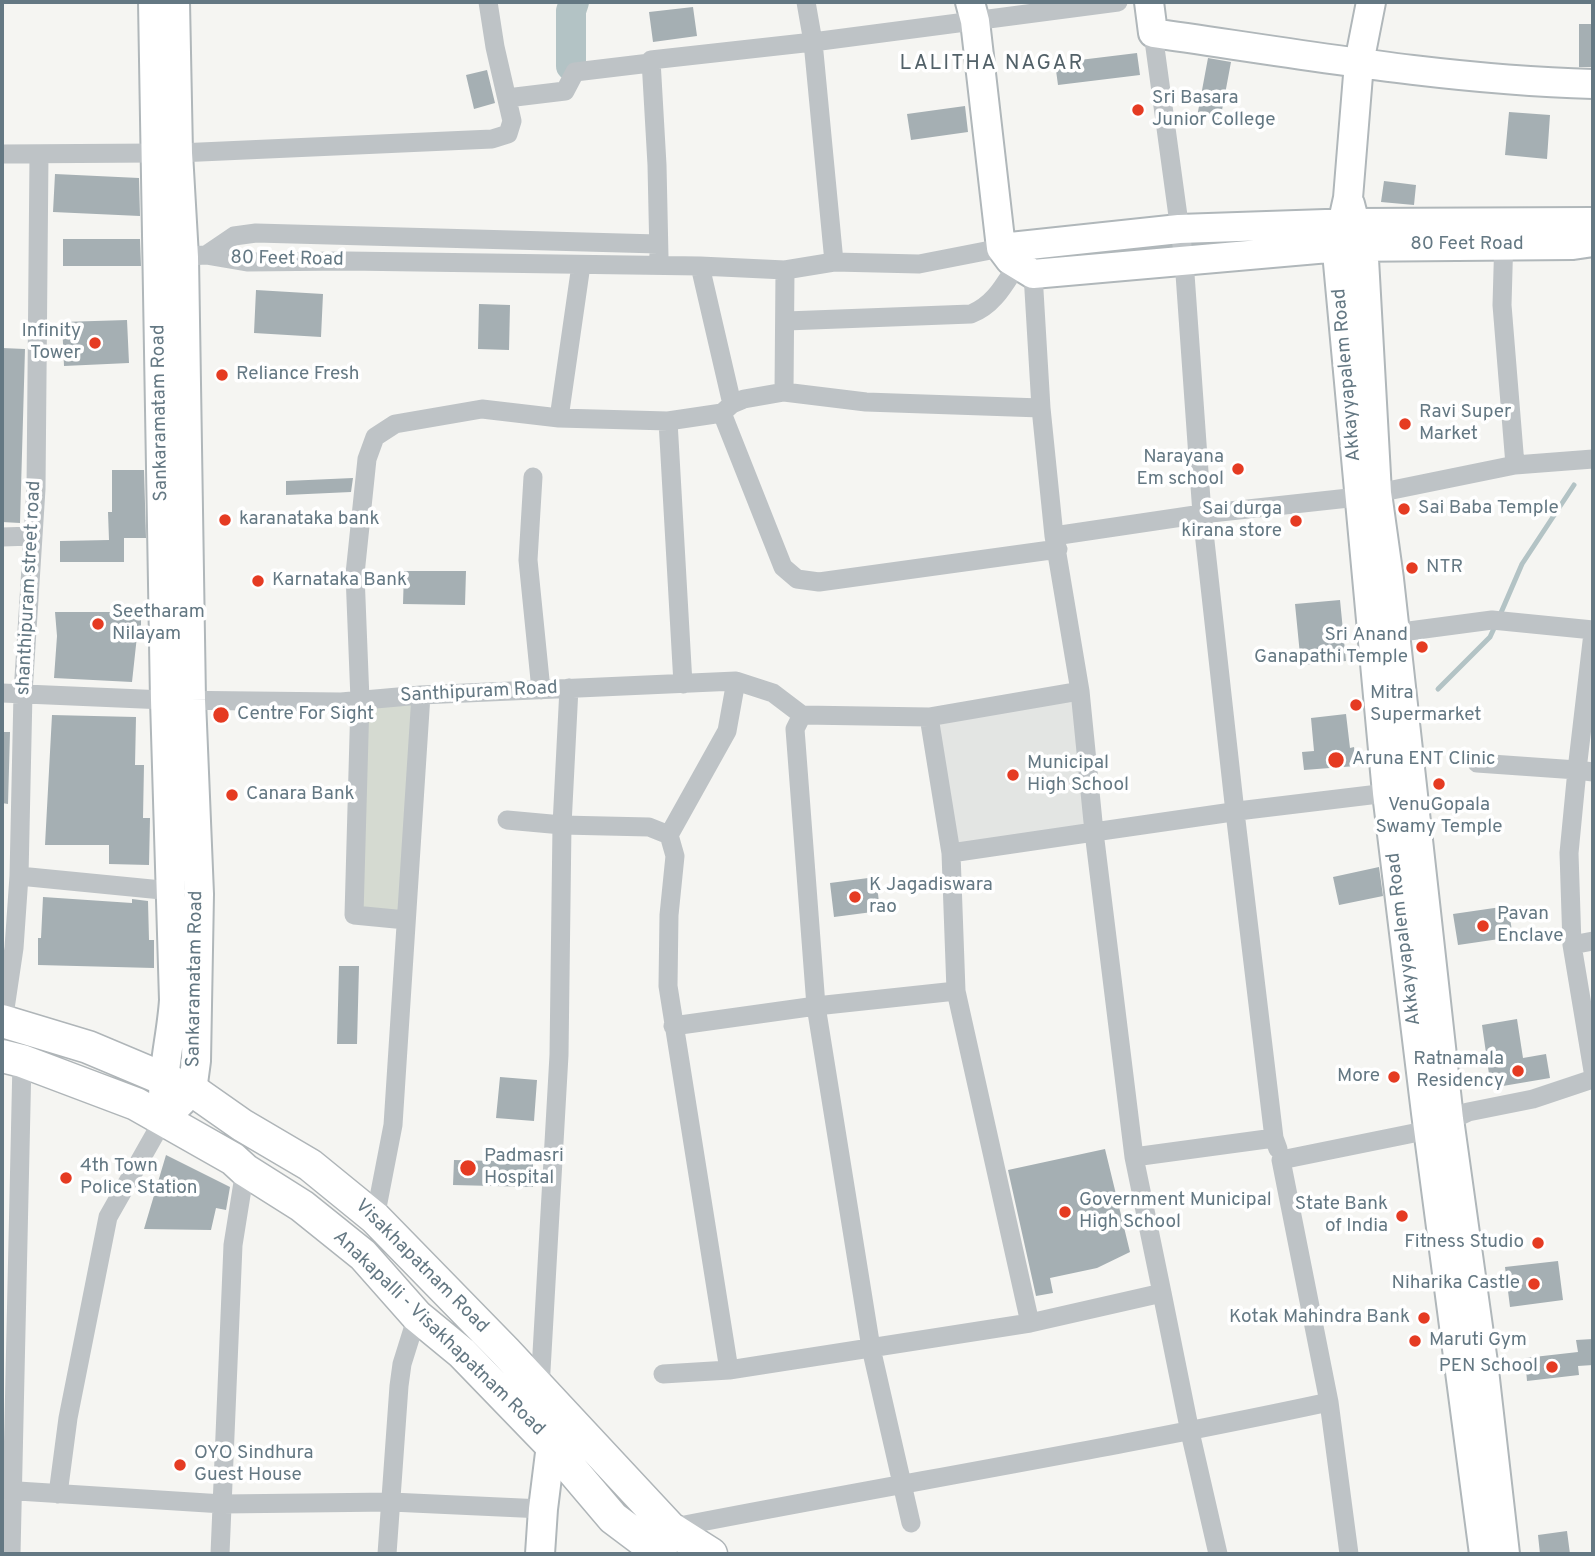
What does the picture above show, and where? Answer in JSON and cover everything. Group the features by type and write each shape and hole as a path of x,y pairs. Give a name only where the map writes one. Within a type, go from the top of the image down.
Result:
{"main road":[{"name":"Sankaramatam Road","path":"153,2 167,153 183,256 178,700 172,891 174,1000 172,1030 163,1079 163,1120"},
{"name":"Sankaramatam Road","path":"167,153 176,2"},
{"path":"1149,2 1153,33 1507,81 1593,84"},
{"name":"Akkayyapalem Road","path":"1371,2 1359,63 1349,228 1338,264 1367,495 1387,793 1439,1125 1484,1554"},
{"path":"973,11 1017,262"},
{"name":"80 Feet Road","path":"1504,234 1593,222"},
{"path":"1017,262 1180,229 1349,228"},
{"path":"1017,262 1184,260 1349,228"},
{"name":"80 Feet Road","path":"1349,228 1504,234 1573,245 1593,242"},
{"path":"1367,495 1394,633 1439,1125 1483,1370 1505,1554"},
{"name":"Sankaramatam Road","path":"163,1120 192,1091 196,1061 199,894 178,700"},
{"name":"Visakhapatnam Road","path":"3,1021 88,1047 192,1091 242,1125 310,1165 374,1218 540,1388 666,1541 710,1554"},
{"name":"Anakapalli - Visakhapatnam Road","path":"12,1059 136,1104 233,1159 245,1170 302,1206 363,1255 418,1316 462,1353 551,1445 614,1518 666,1541"},
{"path":"540,1554 542,1509 551,1445"}],"street":[{"path":"2,154 167,153 492,139 508,134 512,121 488,2"},
{"path":"807,2 834,262"},
{"path":"660,266 650,63 654,58 813,42 973,11 1118,2"},
{"path":"1153,33 1184,260 1202,513 1274,1138 1282,1160 1329,1402 1349,1554"},
{"path":"507,98 565,91 575,72 650,63"},
{"name":"shanthipuram street road","path":"3,1021 14,948 19,876 23,694 36,489 39,154"},
{"name":"80 Feet Road","path":"183,256 234,236 256,233 658,244"},
{"path":"1504,234 1502,305 1515,465"},
{"name":"80 Feet Road","path":"183,256 247,262 700,266 785,270 834,262 1017,262"},
{"path":"786,321 971,314 985,309 995,298 1017,262"},
{"path":"1017,262 1041,408 1056,543 1080,691 1094,832 1134,1157 1190,1432 1218,1554"},
{"path":"559,418 581,265"},
{"path":"700,266 727,408 783,567 797,579 820,582 1056,543 1202,513 1367,495 1515,465 1593,459"},
{"path":"784,392 785,270"},
{"path":"406,920 354,915 360,700 355,574 367,459 375,438 395,424 482,409 559,418 668,421 727,408 744,399 784,392 866,402 1041,408"},
{"path":"668,421 682,684"},
{"path":"533,477 528,560 541,690"},
{"path":"2,537 33,536"},
{"path":"1394,633 1499,620 1593,632 1585,771 1569,853 1572,945 1593,1070"},
{"path":"729,1370 668,986 669,927 675,856 669,835 727,730 736,681 773,693 802,715 929,717 1080,691"},
{"name":"Santhipuram Road","path":"2,694 341,702 421,695 736,681"},
{"path":"540,1388 559,1055 562,825 569,688"},
{"path":"374,1218 393,1125 421,695"},
{"path":"802,715 795,729 817,1006 872,1348 911,1523"},
{"path":"929,717 951,853 956,991 1030,1323"},
{"path":"1477,763 1585,771"},
{"path":"951,853 1387,793"},
{"path":"507,820 562,825 649,827 669,835"},
{"path":"19,876 172,891"},
{"path":"1572,945 1593,942"},
{"path":"673,1026 817,1006 956,991"},
{"path":"11,1554 7,1490 12,1059"},
{"path":"1282,1160 1439,1125 1468,1112 1533,1099 1593,1079"},
{"path":"58,1494 73,1391 108,1217 163,1120"},
{"path":"1134,1157 1274,1138"},
{"path":"220,1554 233,1245 245,1170"},
{"path":"663,1374 729,1370 1030,1323 1162,1293"},
{"path":"387,1554 402,1364 418,1316"},
{"path":"666,1541 903,1483 1190,1432 1329,1402"},
{"path":"7,1490 223,1504 391,1502 542,1509"}],"shaded area":[{"path":"421,695 406,920 354,915 360,700"},
{"name":"Municipal High School","path":"1073,697 1088,827 954,847 936,722"}],"building":[{"path":"693,7 697,36 653,42 649,12"},
{"path":"1579,24 1593,24 1593,67 1579,67"},
{"path":"1137,53 1140,75 1058,85 1055,63"},
{"path":"1208,58 1231,62 1220,121 1197,117"},
{"path":"487,70 495,103 474,109 466,75"},
{"path":"965,106 968,132 911,140 907,114"},
{"path":"1509,112 1550,115 1547,159 1505,155"},
{"path":"55,174 139,178 140,216 53,212"},
{"path":"1384,181 1416,185 1414,205 1381,202"},
{"path":"63,239 140,239 141,266 63,266"},
{"path":"256,290 323,294 321,337 254,333"},
{"path":"479,304 510,305 509,350 478,349"},
{"name":"Infinity Tower","path":"127,320 129,363 64,366 62,322"},
{"path":"2,348 25,349 20,523 2,522"},
{"path":"112,470 144,470 146,538 124,538 124,562 60,562 60,541 109,540 108,512 112,512"},
{"path":"353,478 351,492 286,495 286,481"},
{"path":"404,571 466,571 465,605 403,604"},
{"path":"1340,600 1346,661 1301,665 1295,604"},
{"path":"55,612 141,612 141,636 137,636 132,682 54,678 57,636"},
{"path":"1346,714 1350,748 1354,747 1356,766 1304,770 1302,752 1314,751 1311,718"},
{"path":"52,715 136,717 135,765 144,765 143,818 150,818 149,865 109,864 109,845 45,845"},
{"path":"2,732 10,732 8,804 2,803"},
{"path":"1379,867 1383,896 1339,905 1333,877"},
{"name":"K Jagadiswara rao","path":"876,877 880,911 834,917 830,883"},
{"path":"43,897 132,903 132,899 148,901 149,940 154,940 154,968 38,965"},
{"name":"Pavan Enclave","path":"1508,906 1513,937 1458,945 1453,914"},
{"path":"339,966 359,966 357,1044 337,1044"},
{"path":"1517,1019 1523,1058 1546,1054 1550,1078 1491,1088 1482,1025"},
{"path":"500,1077 537,1080 534,1121 496,1118"},
{"name":"Government Municipal High School","path":"1105,1149 1130,1252 1097,1268 1050,1278 1053,1293 1036,1296 1008,1170"},
{"path":"166,1155 230,1187 226,1210 216,1208 211,1230 144,1229"},
{"path":"454,1160 533,1162 533,1187 453,1185"},
{"name":"Niharika Castle","path":"1558,1261 1563,1300 1510,1307 1505,1267"},
{"name":"PEN School","path":"1593,1339 1593,1365 1578,1366 1579,1375 1527,1381 1525,1358 1578,1352 1576,1340"},
{"path":"1567,1531 1570,1554 1540,1554 1538,1535"}],"waterway":[{"path":"571,66 571,11 574,2"},
{"path":"1500,615 1522,564 1574,485"},
{"path":"1438,689 1490,637 1496,624"}],"place":[{"name":"Sri Basara Junior College","path":"1138,110"},
{"name":"Infinity Tower","path":"95,343"},
{"name":"Reliance Fresh","path":"222,375"},
{"name":"Ravi Super Market","path":"1405,424"},
{"name":"Narayana Em school","path":"1238,469"},
{"name":"Sai Baba Temple","path":"1404,509"},
{"name":"karanataka bank","path":"225,520"},
{"name":"Sai durga kirana store","path":"1296,521"},
{"name":"NTR","path":"1412,568"},
{"name":"Karnataka Bank","path":"258,581"},
{"name":"Seetharam Nilayam","path":"98,624"},
{"name":"Sri Anand Ganapathi Temple","path":"1422,647"},
{"name":"Mitra Supermarket","path":"1356,705"},
{"name":"Centre For Sight","path":"221,715"},
{"name":"Aruna ENT Clinic","path":"1336,760"},
{"name":"Municipal High School","path":"1013,775"},
{"name":"VenuGopala Swamy Temple","path":"1439,784"},
{"name":"Canara Bank","path":"232,795"},
{"name":"K Jagadiswara rao","path":"855,897"},
{"name":"Pavan Enclave","path":"1483,926"},
{"name":"Ratnamala Residency","path":"1518,1071"},
{"name":"More","path":"1394,1077"},
{"name":"Padmasri Hospital","path":"468,1168"},
{"name":"4th Town Police Station","path":"66,1178"},
{"name":"Government Municipal High School","path":"1065,1212"},
{"name":"State Bank of India","path":"1402,1216"},
{"name":"Fitness Studio","path":"1538,1243"},
{"name":"Niharika Castle","path":"1534,1284"},
{"name":"Kotak Mahindra Bank","path":"1424,1318"},
{"name":"Maruti Gym","path":"1415,1341"},
{"name":"PEN School","path":"1552,1367"},
{"name":"OYO Sindhura Guest House","path":"180,1465"}],"district":[{"name":"LALITHA NAGAR","path":"992,65"}]}
